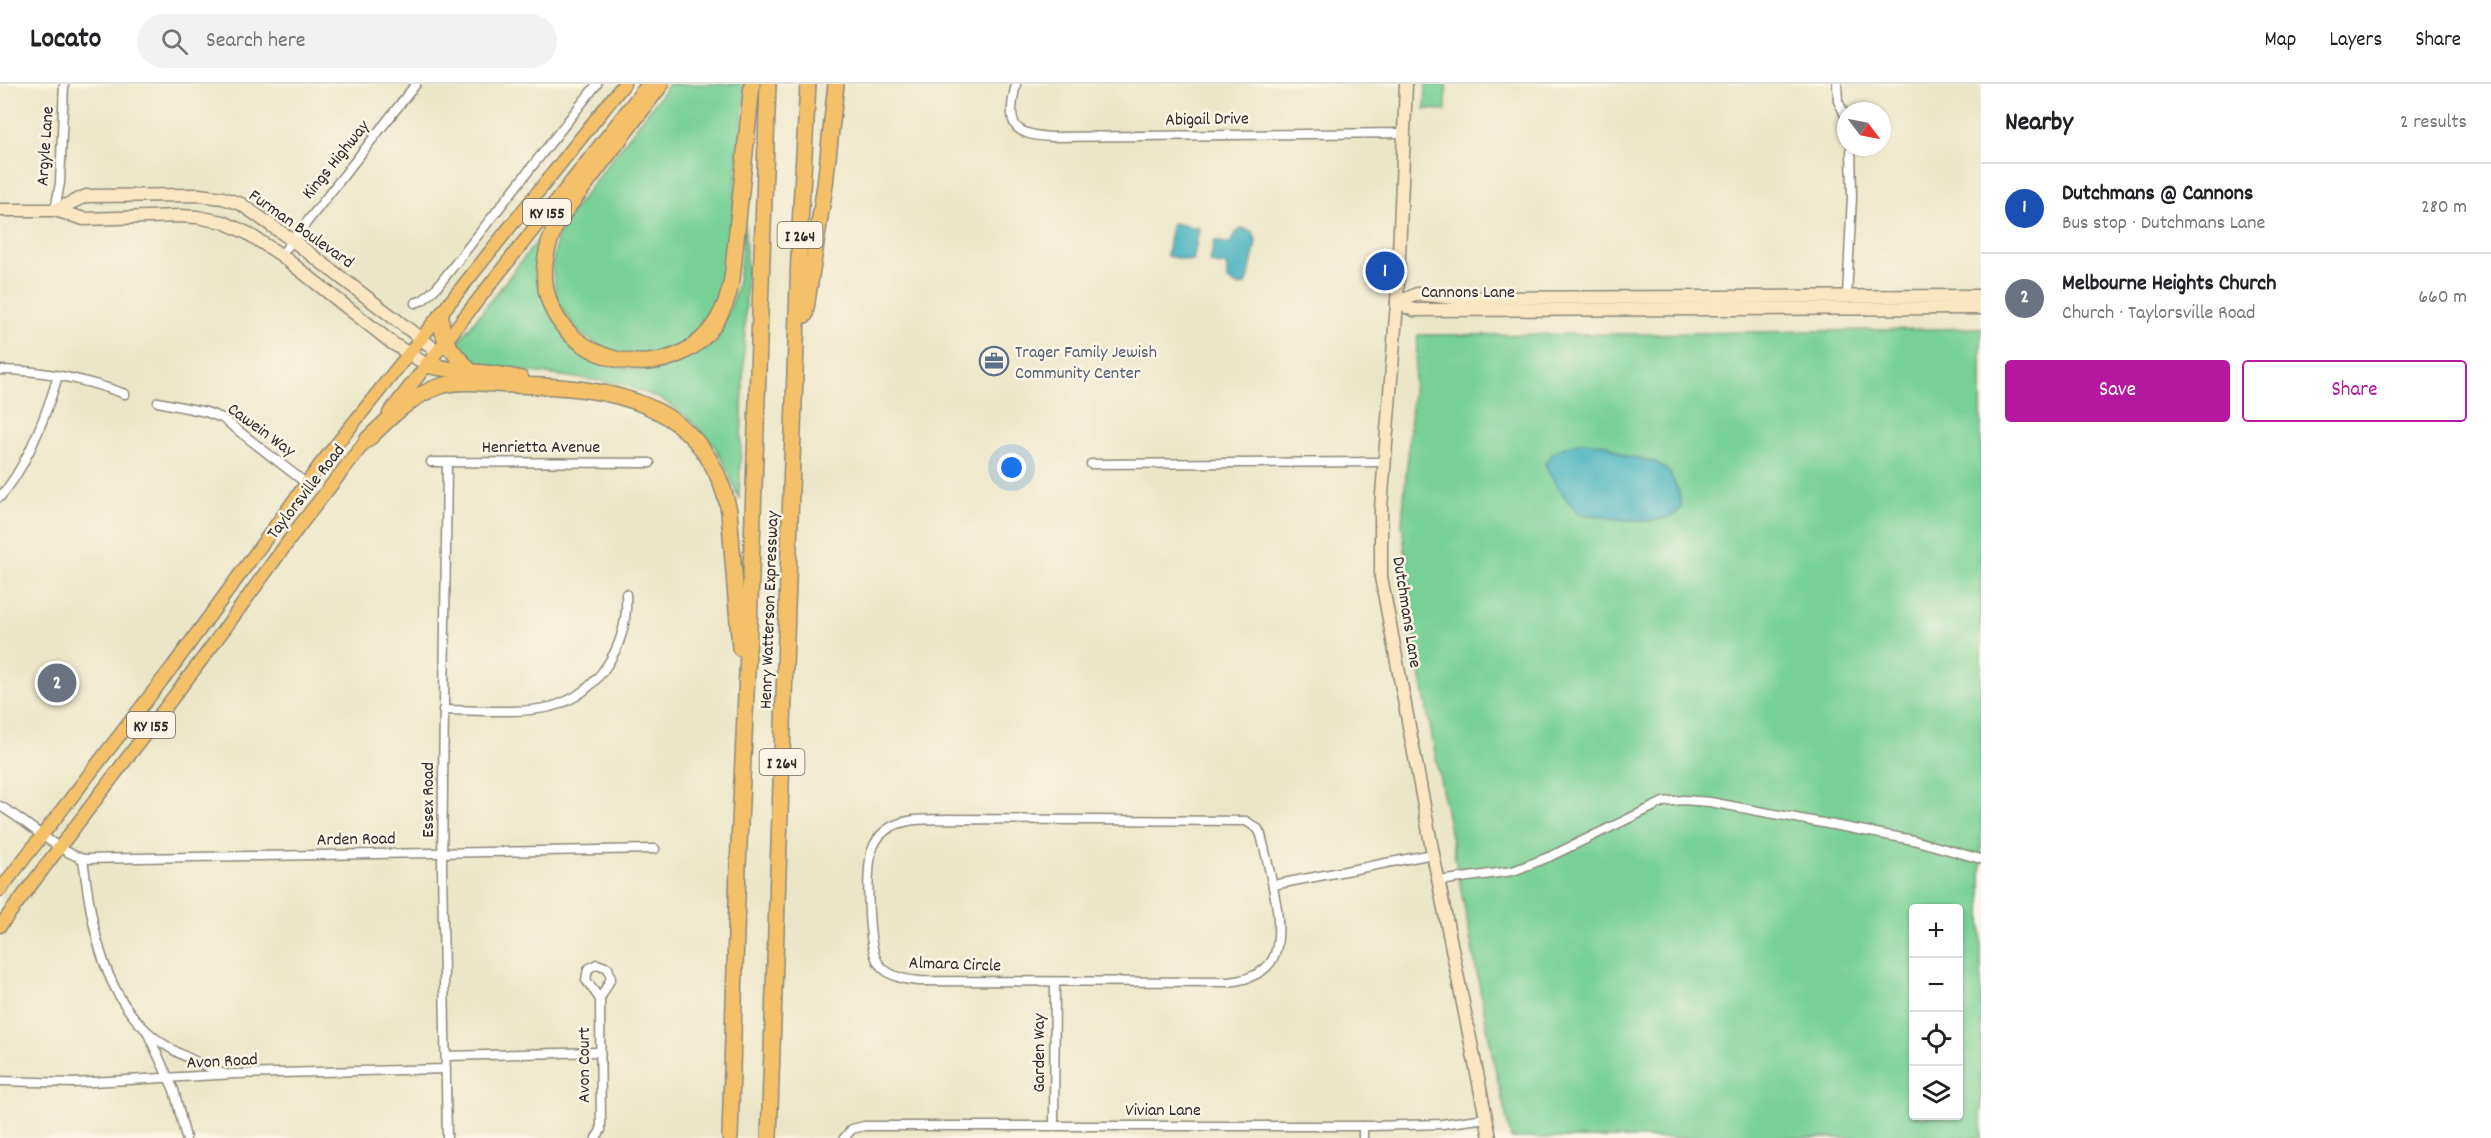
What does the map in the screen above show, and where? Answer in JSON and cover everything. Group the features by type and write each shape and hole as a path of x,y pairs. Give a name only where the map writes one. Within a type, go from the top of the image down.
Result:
{"highway":[{"path":"661,84 559,219 550,239 544,262 544,281 549,299 564,326 577,340 605,356 642,364 674,356 691,347 717,320 727,300 732,279 752,84"},
{"name":"Henry Watterson Expressway","path":"730,1138 768,84"},
{"name":"Henry Watterson Expressway","path":"770,1138 795,386 808,84"},
{"path":"795,386 825,185 836,84"},
{"path":"441,316 442,346 469,370"},
{"path":"427,365 505,375 545,386"},
{"path":"367,440 399,409 423,394 442,386 469,383 545,386 607,393 642,403 679,423 701,446 725,492 729,511 744,702"},
{"path":"720,1138 732,1038"}],"main road":[{"name":"Taylorsville Road","path":"0,890 167,675 320,465 624,84"},
{"name":"Taylorsville Road","path":"0,926 301,524 648,84"},
{"name":"Dutchmans Lane","path":"1406,84 1397,303 1384,462 1381,577 1490,1138"},
{"name":"Furman Boulevard","path":"55,210 86,196 179,195 223,198 241,204 422,339 442,346"},
{"name":"Furman Boulevard","path":"0,210 55,210 84,219 180,216 210,219 247,233 280,255 392,343 427,365"},
{"name":"Cannons Lane","path":"1397,303 1417,294 1455,298 1847,302 1981,308"},
{"name":"Cannons Lane","path":"1847,302 1981,296"}],"street":[{"name":"Argyle Lane","path":"55,210 60,183 64,84"},
{"name":"Kings Highway","path":"280,255 416,84"},
{"path":"415,303 423,300 437,287 597,84"},
{"name":"Abigail Drive","path":"1016,84 1010,112 1015,127 1029,136 1403,133"},
{"path":"1837,84 1838,102"},
{"path":"1847,302 1852,197 1851,156"},
{"path":"0,370 32,371 75,378 125,394"},
{"path":"0,497 14,481 58,376"},
{"name":"Cawein Way","path":"158,402 206,412 222,418 307,484"},
{"name":"Henrietta Avenue","path":"431,462 650,463"},
{"name":"Essex Road","path":"447,462 443,710 447,1138"},
{"path":"1091,464 1384,462"},
{"path":"443,710 540,709 560,703 578,693 604,670 616,651 626,618 626,594"},
{"path":"1439,881 1513,871 1549,857 1663,802 1683,800 1710,802 1913,840 1981,859"},
{"name":"Arden Road","path":"0,806 60,847 83,859 656,849"},
{"name":"Almara Circle","path":"925,820 1245,821 1262,835 1280,932 1275,956 1268,966 1256,976 1240,981 1218,983 1055,983 912,981 884,970 873,955 870,939 870,862 874,845 881,835 898,824 925,820"},
{"path":"1273,885 1433,854"},
{"path":"83,859 92,918 105,964 128,1008 147,1031 170,1079 186,1138"},
{"name":"Garden Way","path":"1054,1124 1055,983"},
{"name":"Avon Court","path":"600,999 598,1134 607,1138"},
{"path":"147,1031 178,1052 226,1075"},
{"path":"446,1056 599,1052"},
{"name":"Avon Road","path":"0,1081 73,1083 226,1075 446,1069"},
{"name":"Vivian Lane","path":"843,1138 852,1129 864,1126 1054,1124 1363,1126 1442,1124 1486,1119"},
{"path":"1363,1126 1363,1138"}],"green space":[{"path":"669,84 746,84 725,286 709,321 680,346 655,355 616,353 583,336 557,300 552,266 557,239 570,214"},
{"path":"1426,84 1446,84 1446,110 1425,109"},
{"path":"744,217 747,270 739,499 725,465 713,444 688,418 663,400 622,384 472,363 455,346 545,231 547,232 541,254 544,278 579,348 588,355 620,367 639,369 658,367 676,361 693,352 708,340 721,325 730,308 739,275"},
{"path":"1981,328 1981,1138 1511,1138 1493,1058 1416,652 1402,523 1418,335"}],"water":[{"path":"1172,223 1199,228 1193,261 1167,256"},
{"path":"1242,228 1253,232 1256,241 1248,280 1244,285 1237,286 1227,279 1227,266 1210,263 1214,241 1230,244 1235,233"},
{"path":"1582,442 1606,444 1625,456 1656,462 1669,472 1678,490 1682,507 1674,515 1649,521 1581,514 1560,490 1545,463 1557,451"}],"place":[{"name":"Dutchmans @ Cannons","path":"1385,271"},
{"name":"Trager Family Jewish Community Center","path":"994,361"},
{"name":"Melbourne Heights Church","path":"57,683"}]}
